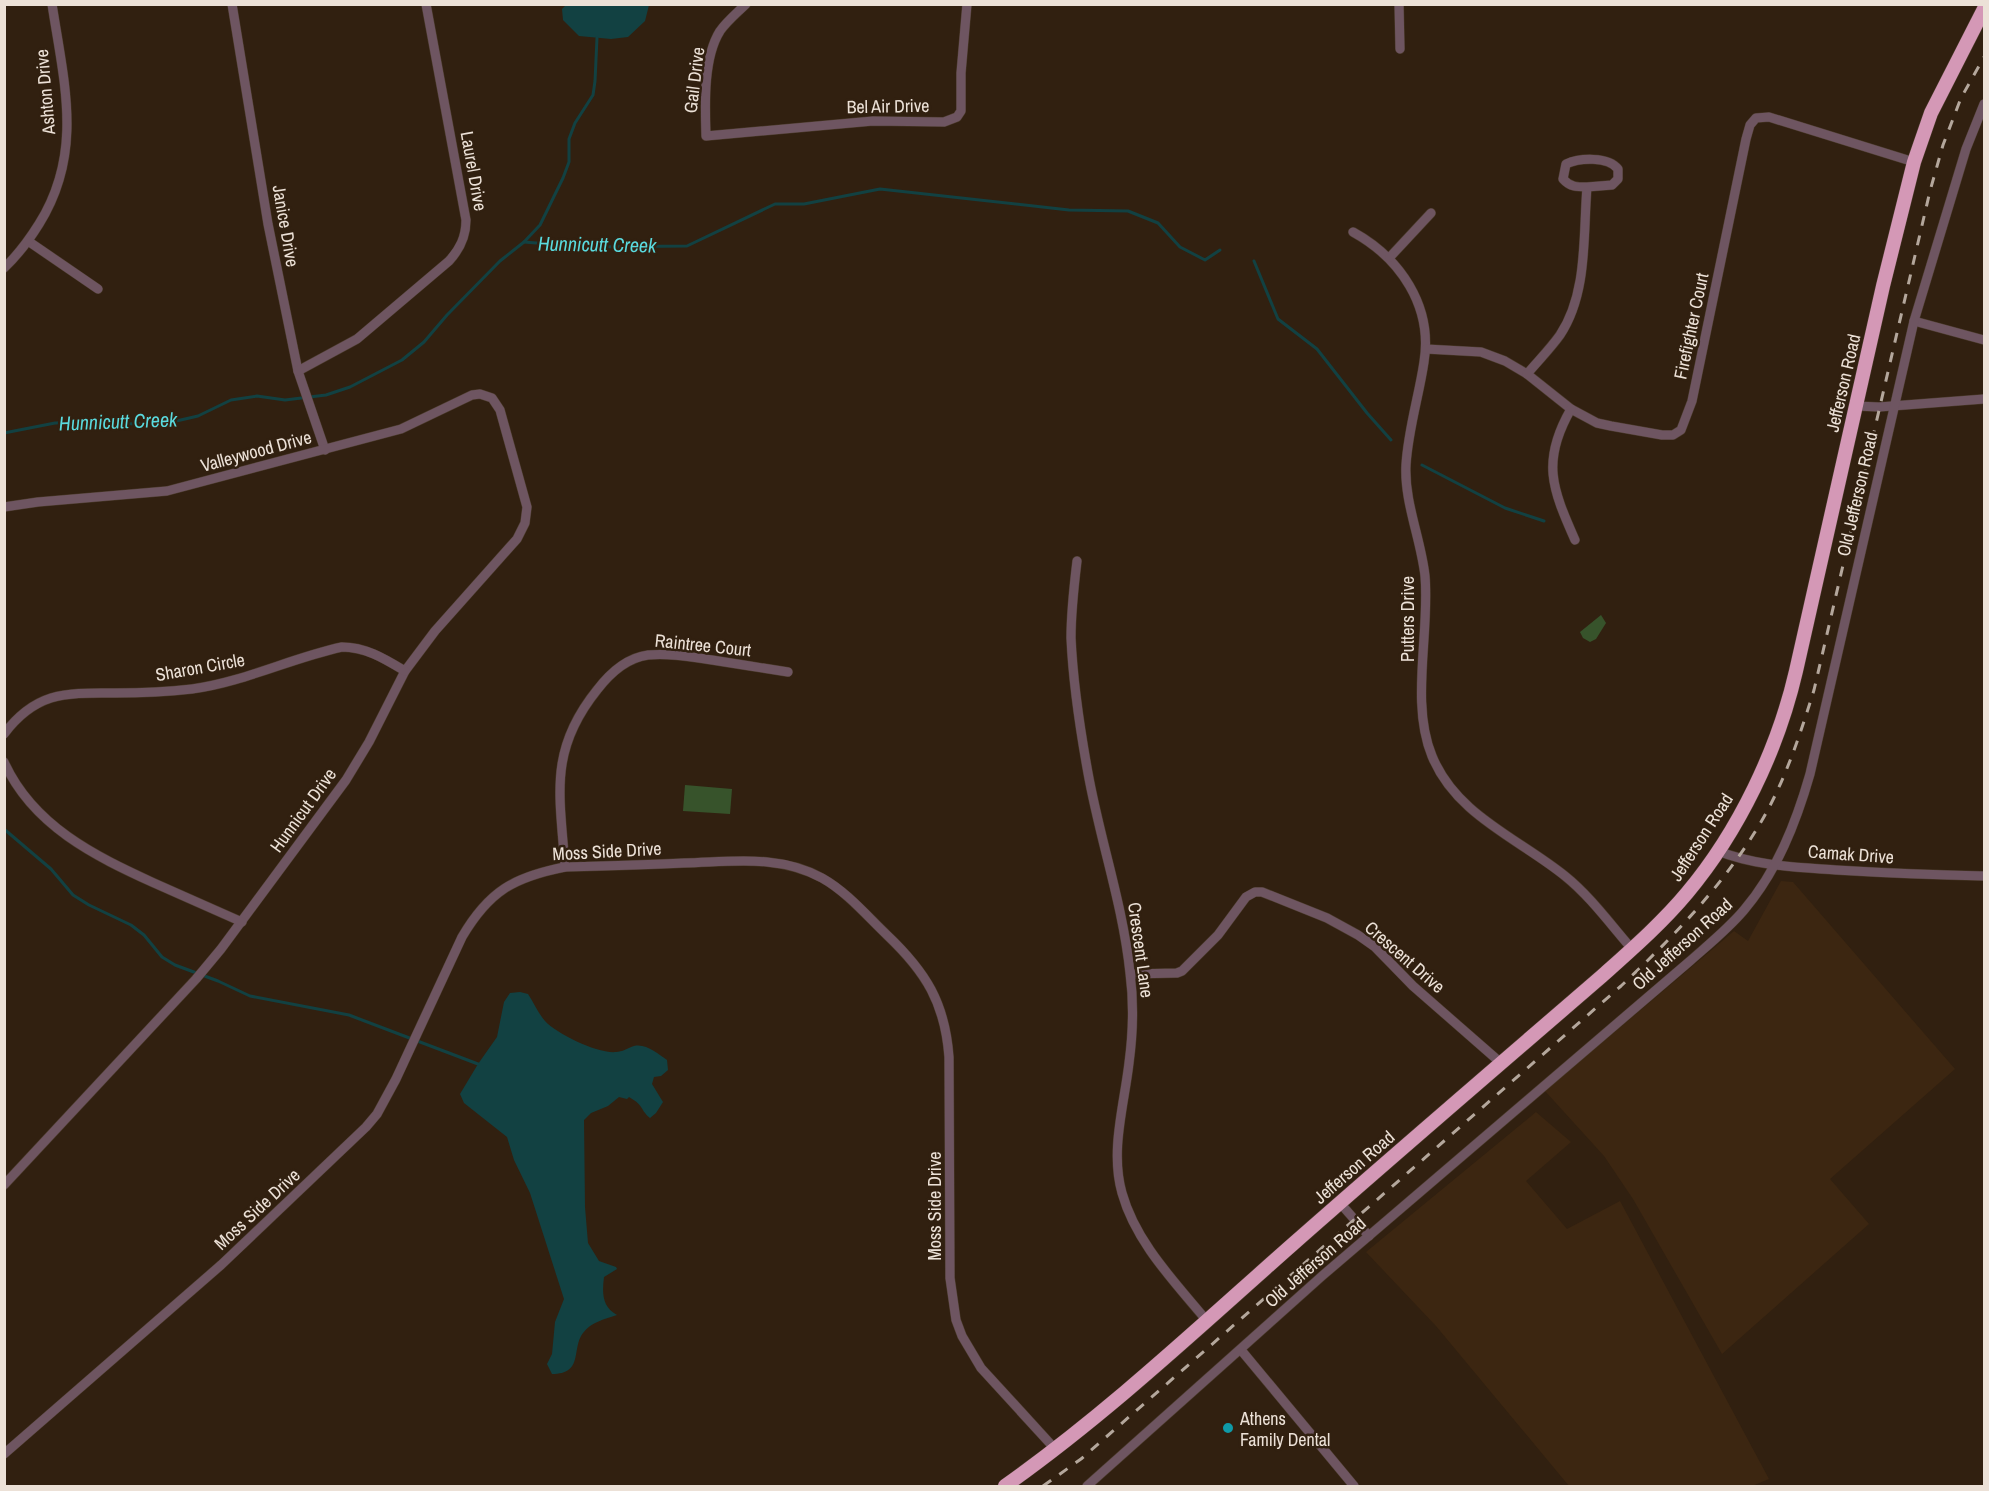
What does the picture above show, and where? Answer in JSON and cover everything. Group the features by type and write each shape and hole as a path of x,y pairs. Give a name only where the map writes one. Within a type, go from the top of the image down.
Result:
{"highway":[{"name":"Jefferson Road","path":"1005,1486 1056,1450 1123,1395 1632,949 1687,893 1718,851 1762,772 1787,705 1885,276 1914,162 1931,113 1984,9"}],"street":[{"name":"Ashton Drive","path":"4,268 28,241 54,196 63,171 66,154 66,103 52,4"},
{"name":"Janice Drive","path":"232,4 268,224 298,371 325,450"},
{"name":"Laurel Drive","path":"298,371 357,339 449,261 465,237 466,220 426,4"},
{"name":"Gail Drive","path":"706,136 705,106 713,46 727,22 746,4"},
{"name":"Bel Air Drive","path":"706,136 873,121 944,122 953,120 961,111 961,73 967,4"},
{"path":"1399,4 1400,49"},
{"name":"Old Jefferson Road","path":"1087,1486 1369,1236 1674,975 1732,923 1751,902 1789,839 1810,774 1914,321 1966,149 1984,104"},
{"name":"Firefighter Court","path":"1426,349 1487,354 1505,361 1527,374 1572,409 1597,423 1668,435 1678,433 1681,430 1698,374 1746,139 1750,125 1756,118 1768,117 1914,162"},
{"path":"1580,160 1604,161 1611,162 1618,169 1618,178 1612,185 1587,187 1567,184 1563,178 1566,164 1580,160"},
{"path":"1527,374 1560,335 1574,306 1580,278 1587,187"},
{"path":"1390,257 1431,213"},
{"name":"Putters Drive","path":"1353,232 1390,257 1406,278 1423,323 1426,349 1409,436 1406,467 1407,485 1426,587 1422,711 1427,742 1441,775 1465,805 1566,877 1632,949"},
{"path":"28,241 98,289"},
{"path":"1914,321 1984,340"},
{"name":"Valleywood Drive","path":"4,507 62,500 154,494 401,429 472,395 480,394 492,398 500,410"},
{"path":"1856,406 1894,406 1984,399"},
{"path":"1572,409 1557,440 1552,466 1558,501 1575,540"},
{"name":"Hunnicut Drive","path":"4,1185 196,979 242,922 346,780 369,742 405,671 435,632 524,529 527,515 525,497 500,410"},
{"name":"Crescent Lane","path":"1077,561 1071,636 1073,665 1088,774 1123,925 1131,974 1132,1037 1116,1160 1119,1178 1128,1212 1139,1234 1207,1321"},
{"name":"Sharon Circle","path":"4,734 29,708 52,698 67,695 193,689 247,676 342,647 369,651 405,671"},
{"name":"Raintree Court","path":"565,867 559,780 563,756 570,732 582,709 619,666 633,658 662,654 788,672"},
{"path":"4,762 13,779 37,810 66,836 129,871 242,922"},
{"name":"Camak Drive","path":"1718,851 1737,859 1774,865 1888,873 1984,876"},
{"name":"Moss Side Drive","path":"4,1454 179,1303 354,1140 377,1114 462,937 474,917 504,888 537,873 565,867 755,860 792,865 822,878 845,895 916,964 937,999 948,1034 950,1057 950,1278 956,1320 962,1336 981,1368 1056,1450"},
{"name":"Crescent Drive","path":"1131,974 1182,971 1218,935 1246,897 1255,892 1262,892 1327,918 1375,947 1413,986 1501,1063"},
{"path":"1340,1203 1369,1236"},
{"path":"1241,1350 1354,1486"}],"shaded area":[{"path":"1781,881 1793,882 1955,1069 1830,1179 1869,1224 1722,1354 1633,1199 1604,1156 1545,1091 1734,931 1748,941"},
{"path":"1536,1112 1571,1142 1526,1181 1567,1229 1620,1201 1769,1479 1752,1486 1569,1486 1436,1326 1366,1252"}],"green space":[{"path":"1601,615 1606,623 1596,639 1590,642 1583,638 1580,632"},
{"path":"685,785 732,789 730,814 683,811"}],"water":[{"path":"566,5 649,5 645,21 628,37 611,39 579,36 563,20 562,9"},
{"path":"510,993 528,994 545,1021 568,1037 608,1052 618,1052 638,1045 643,1046 667,1060 668,1070 661,1076 654,1077 652,1084 663,1102 650,1118 634,1100 629,1097 627,1099 619,1097 608,1106 591,1113 584,1120 585,1207 588,1243 599,1261 617,1269 604,1277 603,1289 608,1308 617,1315 598,1321 586,1329 580,1339 573,1365 562,1373 552,1374 547,1364 552,1354 555,1322 564,1299 530,1193 514,1160 507,1137 464,1103 460,1094 497,1037 504,1002"}],"waterway":[{"name":"Hunnicutt Creek","path":"4,433 55,423 172,422 198,416 231,400 257,396 285,400 326,395 350,387 402,360 424,342 500,261 524,242 540,225 569,162 569,139 575,123 593,95 597,38"},
{"name":"Hunnicutt Creek","path":"524,242 586,247 687,246 775,204 804,204 880,189 1069,210 1128,211 1158,223 1180,247 1205,260 1220,250"},
{"name":"Hunnicutt Creek","path":"1254,261 1278,319 1317,349 1391,440"},
{"name":"Hunnicutt Creek","path":"1422,465 1505,508 1544,521"},
{"path":"4,829 51,869 73,895 131,925 144,935 162,957 175,965 250,996 349,1015 478,1064"}],"railway":[{"path":"1043,1486 1081,1459 1621,986 1697,909 1746,845 1770,806 1785,774 1814,690 1930,191 1943,145 1961,98 1984,57"}],"place":[{"name":"Athens Family Dental","path":"1228,1428"}]}
